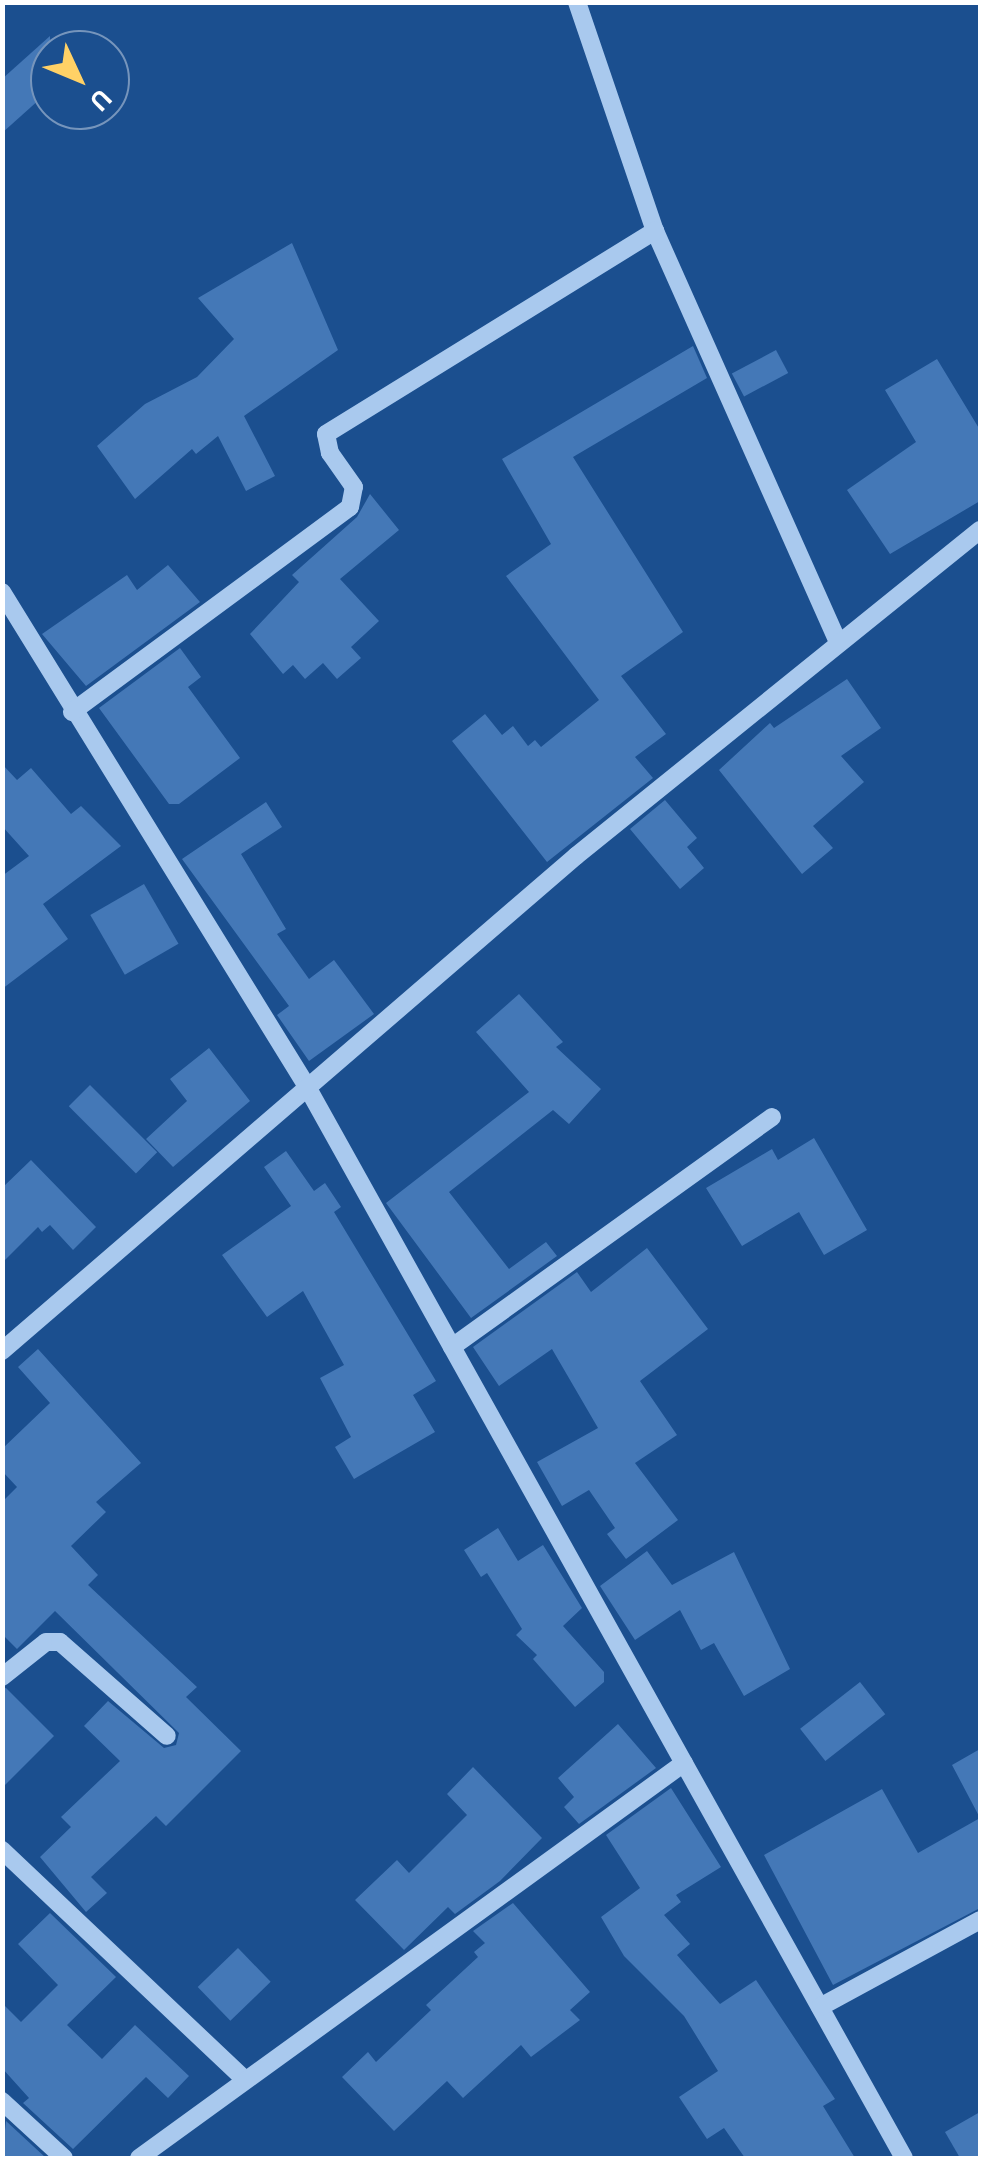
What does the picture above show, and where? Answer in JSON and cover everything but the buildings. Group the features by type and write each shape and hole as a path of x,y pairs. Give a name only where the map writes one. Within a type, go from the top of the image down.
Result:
{"street":[{"path":"578,2 655,231 837,640"},
{"path":"72,712 350,507 354,486 330,453 326,434 655,231"},
{"path":"2,1351 306,1085 837,640 980,530"},
{"path":"2,592 72,712 306,1085 904,2158"},
{"path":"452,1346 772,1117"},
{"path":"2,1677 46,1642 60,1642 167,1736"},
{"path":"140,2158 684,1763"},
{"path":"2,1850 244,2079"},
{"path":"820,2007 980,1920"},
{"path":"2,2101 64,2158"}]}
